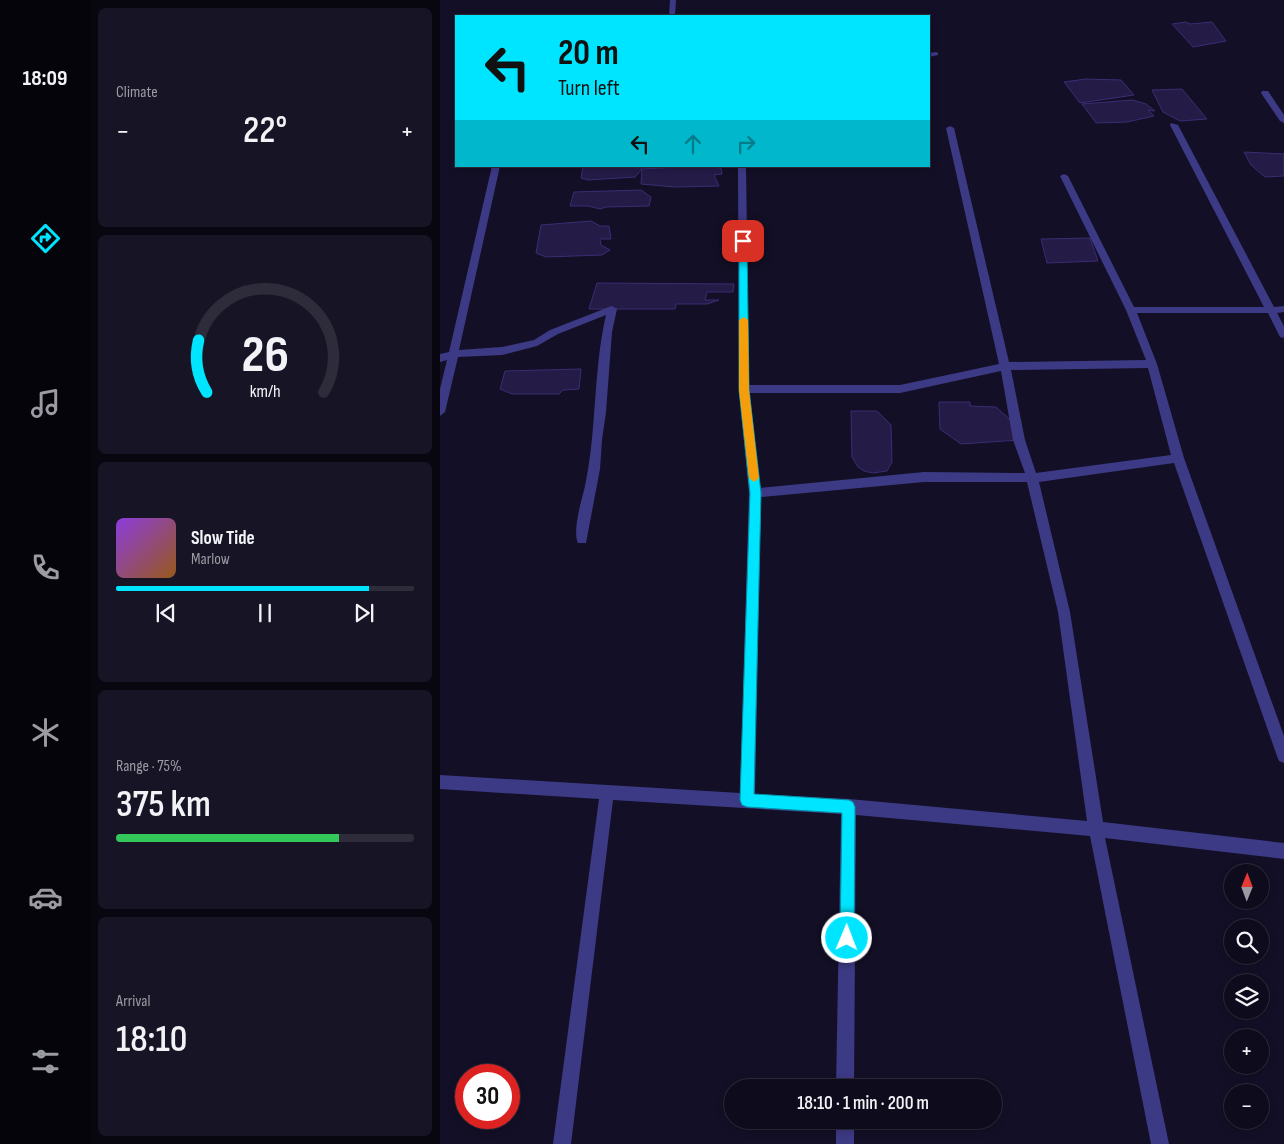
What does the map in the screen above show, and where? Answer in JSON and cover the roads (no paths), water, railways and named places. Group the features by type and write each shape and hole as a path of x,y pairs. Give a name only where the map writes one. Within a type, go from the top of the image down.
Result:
{"street":[{"path":"672,0 672,15"},
{"path":"1265,94 1284,121"},
{"path":"1174,125 1284,336"},
{"path":"950,128 1005,366 1019,440 1032,478 1064,612 1096,829 1160,1144"},
{"path":"440,412 496,167"},
{"path":"742,167 744,390 755,493 747,800"},
{"path":"1064,176 1131,310 1152,364 1178,458 1284,756"},
{"path":"440,358 454,354 502,351 537,343 554,332 612,309 607,332 601,412 596,440 594,469 584,517 582,539"},
{"path":"1131,310 1284,309"},
{"path":"744,390 900,389 1005,366 1152,364"},
{"path":"755,493 924,478 1032,478 1178,458"},
{"path":"440,782 849,807 1096,829 1284,851"},
{"path":"562,1144 607,792"},
{"path":"845,1079 849,807"},
{"path":"845,1129 845,1144"}]}
